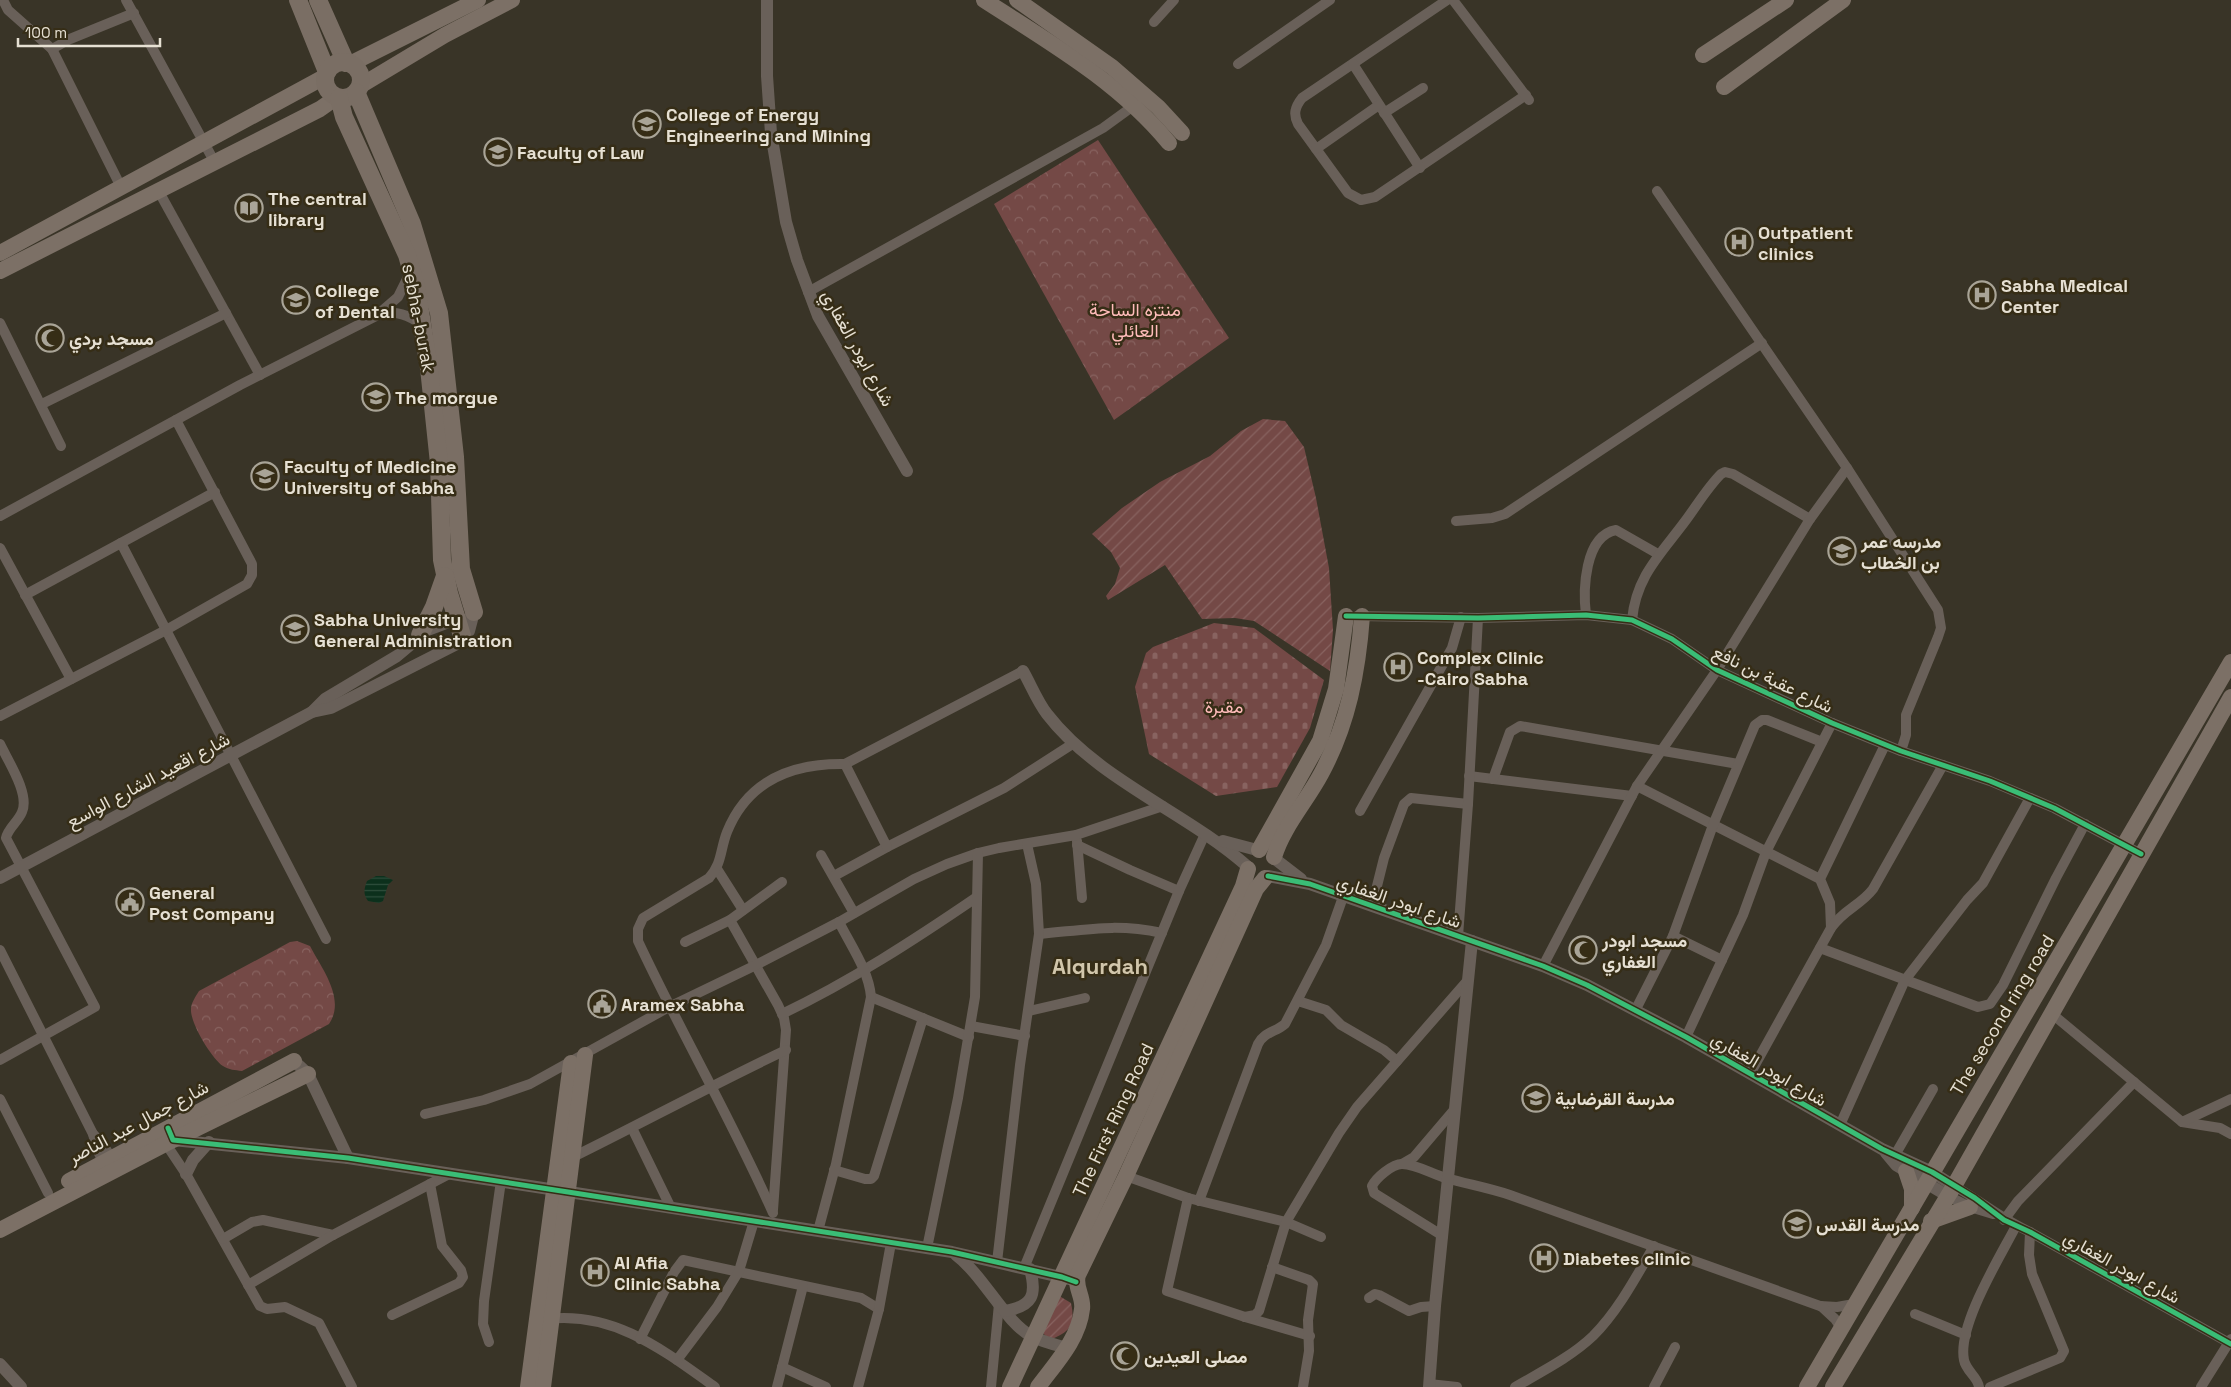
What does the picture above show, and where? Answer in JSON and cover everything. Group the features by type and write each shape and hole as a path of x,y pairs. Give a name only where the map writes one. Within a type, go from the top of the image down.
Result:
{"highway":[{"path":"298,0 327,74"},
{"path":"318,0 348,63 358,71 358,89 348,98 338,98 328,91 325,81 327,74 333,65 348,63"},
{"name":"sebha-burak","path":"358,89 412,224 439,313 455,457 460,560 466,586 468,618 463,639"},
{"name":"sebha-burak","path":"338,98 344,117 406,255 416,286 429,368 439,464 442,502 441,545 445,575 468,618"},
{"path":"420,636 434,607 445,575"}],"main road":[{"path":"348,63 478,0"},
{"path":"358,89 445,35 512,0"},
{"path":"984,0 1139,100 1182,134"},
{"path":"1017,0 1112,67 1139,100 1169,144"},
{"path":"1703,55 1786,0"},
{"path":"1724,87 1843,0"},
{"path":"0,254 122,189 327,74"},
{"path":"0,271 320,109 338,98"},
{"path":"1354,616 1357,666 1344,720 1321,775 1280,840 1274,858 1274,871 1266,877 1257,877 1248,867 1249,856 1258,850 1320,741 1354,616"},
{"name":"The second ring road","path":"1807,1387 2231,662"},
{"path":"1833,1387 1931,1221 1951,1191 2231,697"},
{"path":"1258,850 1269,852 1274,858"},
{"name":"The First Ring Road","path":"1069,1279 1244,886 1248,867"},
{"name":"The First Ring Road","path":"1010,1387 1033,1337 1069,1279 1126,1176 1256,889 1266,877"},
{"path":"562,1191 573,1157 578,1059"},
{"path":"528,1387 544,1319 578,1059"},
{"name":"شارع جمال عبد الناصر","path":"169,1137 294,1061"},
{"path":"0,1230 110,1166 308,1074"},
{"name":"شارع جمال عبد الناصر","path":"0,1218 48,1193 110,1166"},
{"path":"1906,1171 1912,1189 1912,1208"},
{"path":"1931,1221 1970,1207"},
{"path":"1038,1387 1067,1348 1083,1307 1069,1279"},
{"path":"543,1387 544,1319"}],"street":[{"path":"3,0 8,10 52,49 122,189"},
{"path":"126,0 214,161"},
{"name":"شارع ابودر الغفاري","path":"767,0 767,76 771,133 776,172 786,222 808,292 818,316 907,471"},
{"path":"1154,22 1174,0"},
{"path":"1238,64 1330,0"},
{"path":"1447,0 1302,98 1297,104 1295,110 1298,124 1348,193 1361,200 1375,197 1528,98 1453,0"},
{"path":"52,49 70,39 134,13"},
{"path":"1353,64 1420,168"},
{"path":"1316,149 1382,109 1423,88"},
{"path":"808,292 1103,128 1139,100"},
{"path":"158,190 260,375"},
{"path":"1657,191 1847,468 1933,602 1940,619 1938,637 1906,715 1906,736 1901,752"},
{"path":"376,316 398,297 406,285 411,271"},
{"path":"0,516 260,375 376,316 388,312 400,313 422,325"},
{"path":"42,404 226,313"},
{"path":"0,323 62,446"},
{"path":"1456,521 1492,518 1505,514 1762,344"},
{"path":"0,716 166,630 247,584 252,575 252,564 247,552 176,420"},
{"path":"1543,966 1637,786 1717,670 1810,519 1847,468"},
{"path":"1632,620 1633,604 1639,586 1658,554 1718,477 1725,472 1733,474 1810,519"},
{"path":"25,595 215,492"},
{"path":"1586,616 1585,574 1600,540 1611,531 1616,530 1658,554"},
{"path":"121,543 326,939"},
{"path":"0,548 71,679"},
{"name":"شارع عقبة بن نافع","path":"1354,616 1478,618 1586,616 1632,620 1672,639 1717,670 1832,723 1901,752 1990,782 2030,798 2086,824 2141,854"},
{"path":"1360,811 1452,648 1461,617"},
{"name":"شارع اقعيد الشارع الواسع","path":"0,878 312,712 325,699 397,656 420,636 437,626 468,618"},
{"path":"1458,936 1470,776 1478,618"},
{"name":"شارع اقعيد الشارع الواسع","path":"312,712 331,708 463,639"},
{"path":"773,1218 712,1085 669,1008 638,941 638,929 643,918 709,878 717,869 726,835 734,815 765,783 784,772 802,767 820,764 845,764 1023,671 1046,713 1074,743 1114,774 1208,836 1248,867"},
{"path":"1636,1009 1673,936 1713,824 1755,725 1762,720 1822,742"},
{"path":"1686,1037 1743,915 1766,852 1832,723"},
{"path":"1493,779 1510,732 1520,726 1738,764"},
{"path":"834,876 1004,788 1074,743"},
{"path":"0,744 24,794 25,805 21,816 7,833 6,838 95,1007 0,1060"},
{"path":"1820,879 1885,745"},
{"path":"845,764 887,847"},
{"path":"1750,1074 1831,928 1842,913 1863,901 1873,889 1943,766"},
{"path":"1470,776 1632,796"},
{"path":"1637,786 1820,879 1830,903 1831,928"},
{"path":"1372,906 1384,858 1404,804 1411,798 1468,804"},
{"path":"1840,1125 1906,980 1983,883 2030,798"},
{"path":"425,1114 530,1084 669,1008 839,922 914,879 978,853 1027,844 1077,840 1163,806"},
{"path":"1820,948 1978,1007 1990,1004 2003,985 2056,878 2086,824"},
{"path":"1208,836 1258,850"},
{"path":"1002,1307 1022,1307 1030,1299 1034,1290 1027,1268 1179,891 1208,836"},
{"path":"1077,840 1130,870 1179,891"},
{"path":"1077,840 1082,898"},
{"path":"997,1262 1039,934 1036,884 1027,844"},
{"path":"927,1248 970,1037 975,997 978,853"},
{"path":"821,854 854,913"},
{"name":"شارع ابودر الغفاري","path":"1274,858 1310,884"},
{"path":"717,869 744,910"},
{"name":"شارع ابودر الغفاري","path":"1266,877 1310,884 1543,966 1636,1009 1882,1150 1895,1155 1951,1191 1970,1207 2000,1217"},
{"path":"684,942 730,920 782,882"},
{"path":"782,1014 821,995 864,970 915,939 977,897"},
{"path":"1199,1201 1258,1044 1262,1037 1278,1030 1285,1024 1326,945 1344,897"},
{"path":"730,920 782,1014 786,1030 773,1218"},
{"path":"818,1231 834,1170 871,997 870,986 864,970 839,922"},
{"path":"1039,934 1083,928 1124,927 1162,934"},
{"path":"1673,936 1722,960"},
{"path":"1457,1387 1429,1385 1435,1306 1472,941"},
{"path":"0,950 93,1134 103,1144 110,1166"},
{"path":"1245,1317 1255,1316 1259,1311 1286,1222 1357,1107 1468,980"},
{"path":"871,997 970,1037"},
{"path":"1030,1011 1085,998"},
{"path":"1298,1001 1326,1010 1341,1025 1384,1050 1397,1061"},
{"path":"2051,1013 2182,1122 2220,1128 2231,1134"},
{"path":"834,1170 865,1179 871,1179 874,1176 923,1018"},
{"path":"971,1026 1025,1036"},
{"path":"573,1157 712,1085 786,1050"},
{"path":"294,1061 308,1074 348,1158"},
{"path":"2000,1217 2018,1201 2134,1082"},
{"path":"1895,1155 1933,1090"},
{"path":"2182,1122 2231,1098"},
{"path":"0,1099 48,1193"},
{"path":"1402,1164 1418,1152 1454,1110"},
{"path":"632,1128 672,1208"},
{"path":"169,1137 348,1158 754,1221 773,1218 818,1231 952,1252 1069,1279"},
{"path":"169,1137 186,1174 248,1285 263,1308 285,1307 319,1322 352,1387"},
{"path":"186,1174 193,1160 209,1142"},
{"name":"شارع ابودر الغفاري","path":"1882,1150 1896,1165 1906,1171 1929,1178"},
{"path":"1443,1236 1374,1193 1372,1186 1374,1182 1395,1165 1412,1165 1448,1178 1510,1195 1820,1306 1837,1307 1854,1304"},
{"path":"248,1285 333,1236 449,1174"},
{"path":"1126,1176 1188,1198 1286,1222 1320,1237"},
{"path":"489,1342 483,1324 484,1301 501,1181"},
{"path":"392,1315 459,1283 463,1277 461,1270 442,1246 430,1184"},
{"name":"شارع ابودر الغفاري","path":"1951,1191 1980,1202 2016,1226 2230,1342"},
{"path":"1188,1198 1166,1291 1310,1336"},
{"path":"222,1239 252,1222 263,1220 333,1236"},
{"path":"677,1360 717,1308 739,1271 754,1221"},
{"path":"1978,1387 1978,1382 1964,1360 1966,1335 1978,1300 2016,1226"},
{"path":"1990,1387 2060,1358 2064,1351 2032,1274 2029,1255 2030,1232"},
{"path":"858,1387 878,1308 890,1243"},
{"path":"1515,1387 1579,1348 1594,1335 1634,1281 1654,1246"},
{"path":"952,1252 970,1265 1019,1327 1033,1337 1067,1348"},
{"path":"640,1339 674,1272 683,1260 861,1298 878,1308"},
{"path":"1272,1267 1309,1280 1313,1284 1308,1320 1309,1351 1303,1387"},
{"path":"778,1387 803,1286"},
{"path":"1369,1298 1375,1294 1379,1295 1408,1311 1423,1306 1435,1306"},
{"path":"1820,1306 1835,1319 1841,1328"},
{"path":"991,1387 1002,1307"},
{"path":"1916,1314 1966,1335"},
{"path":"544,1319 572,1317 614,1325 677,1360 715,1387"},
{"path":"2201,1387 2230,1342"},
{"path":"1654,1387 1675,1347"},
{"path":"0,1364 21,1387"},
{"path":"782,1367 826,1387"}],"green space":[{"name":"منتزه الساحة العائلي","path":"1098,140 1229,338 1114,420 994,204"},
{"path":"1263,419 1285,421 1304,447 1329,568 1333,630 1330,671 1254,621 1235,618 1202,619 1165,565 1108,600 1106,596 1115,584 1120,568 1111,552 1092,534 1122,508 1160,482 1210,456 1241,431"},
{"name":"مقبرة","path":"1214,623 1254,628 1324,680 1310,728 1277,787 1216,796 1149,754 1135,687 1146,653 1153,647"},
{"path":"297,941 310,946 326,974 334,994 334,1014 329,1024 242,1071 225,1067 218,1062 208,1049 194,1023 191,1009 195,997 199,991 290,942"},
{"path":"1056,1294 1071,1303 1072,1323 1062,1334 1049,1340 1043,1333"}],"shaded area":[{"path":"376,876 384,876 393,880 388,885 383,901 379,903 368,901 365,894 367,881"}],"cycle path":[{"path":"1346,616 1478,618 1586,615 1632,620 1672,639 1717,670 1832,723 1901,751 1990,781 2054,808 2141,854"},
{"path":"1268,876 1310,884 1543,966 1587,985 1686,1037 1882,1149 1932,1172 1975,1198 2004,1220 2030,1232 2231,1344"},
{"path":"168,1128 173,1140 348,1158 952,1252 1062,1277 1076,1282"}],"place":[{"name":"College of Energy Engineering and Mining","path":"647,124"},
{"name":"Faculty of Law","path":"498,152"},
{"name":"The central library","path":"249,208"},
{"name":"Outpatient clinics","path":"1739,242"},
{"name":"Sabha Medical Center","path":"1982,295"},
{"name":"College of Dental","path":"296,300"},
{"name":"مسجد بردي","path":"50,338"},
{"name":"The morgue","path":"376,397"},
{"name":"Faculty of Medicine University of Sabha","path":"265,476"},
{"name":"مدرسه عمر بن الخطاب","path":"1842,551"},
{"name":"Sabha University General Administration","path":"295,629"},
{"name":"Complex Clinic -Cairo Sabha","path":"1398,667"},
{"name":"General Post Company","path":"130,902"},
{"name":"مسجد ابودر الغفاري","path":"1583,950"},
{"name":"Aramex Sabha","path":"602,1004"},
{"name":"مدرسة القرضابية","path":"1536,1098"},
{"name":"مدرسة القدس","path":"1797,1224"},
{"name":"Diabetes clinic","path":"1544,1258"},
{"name":"Al Afia Clinic Sabha","path":"595,1272"},
{"name":"مصلى العيدين","path":"1125,1356"}],"district":[{"name":"Alqurdah","path":"1100,966"}]}
